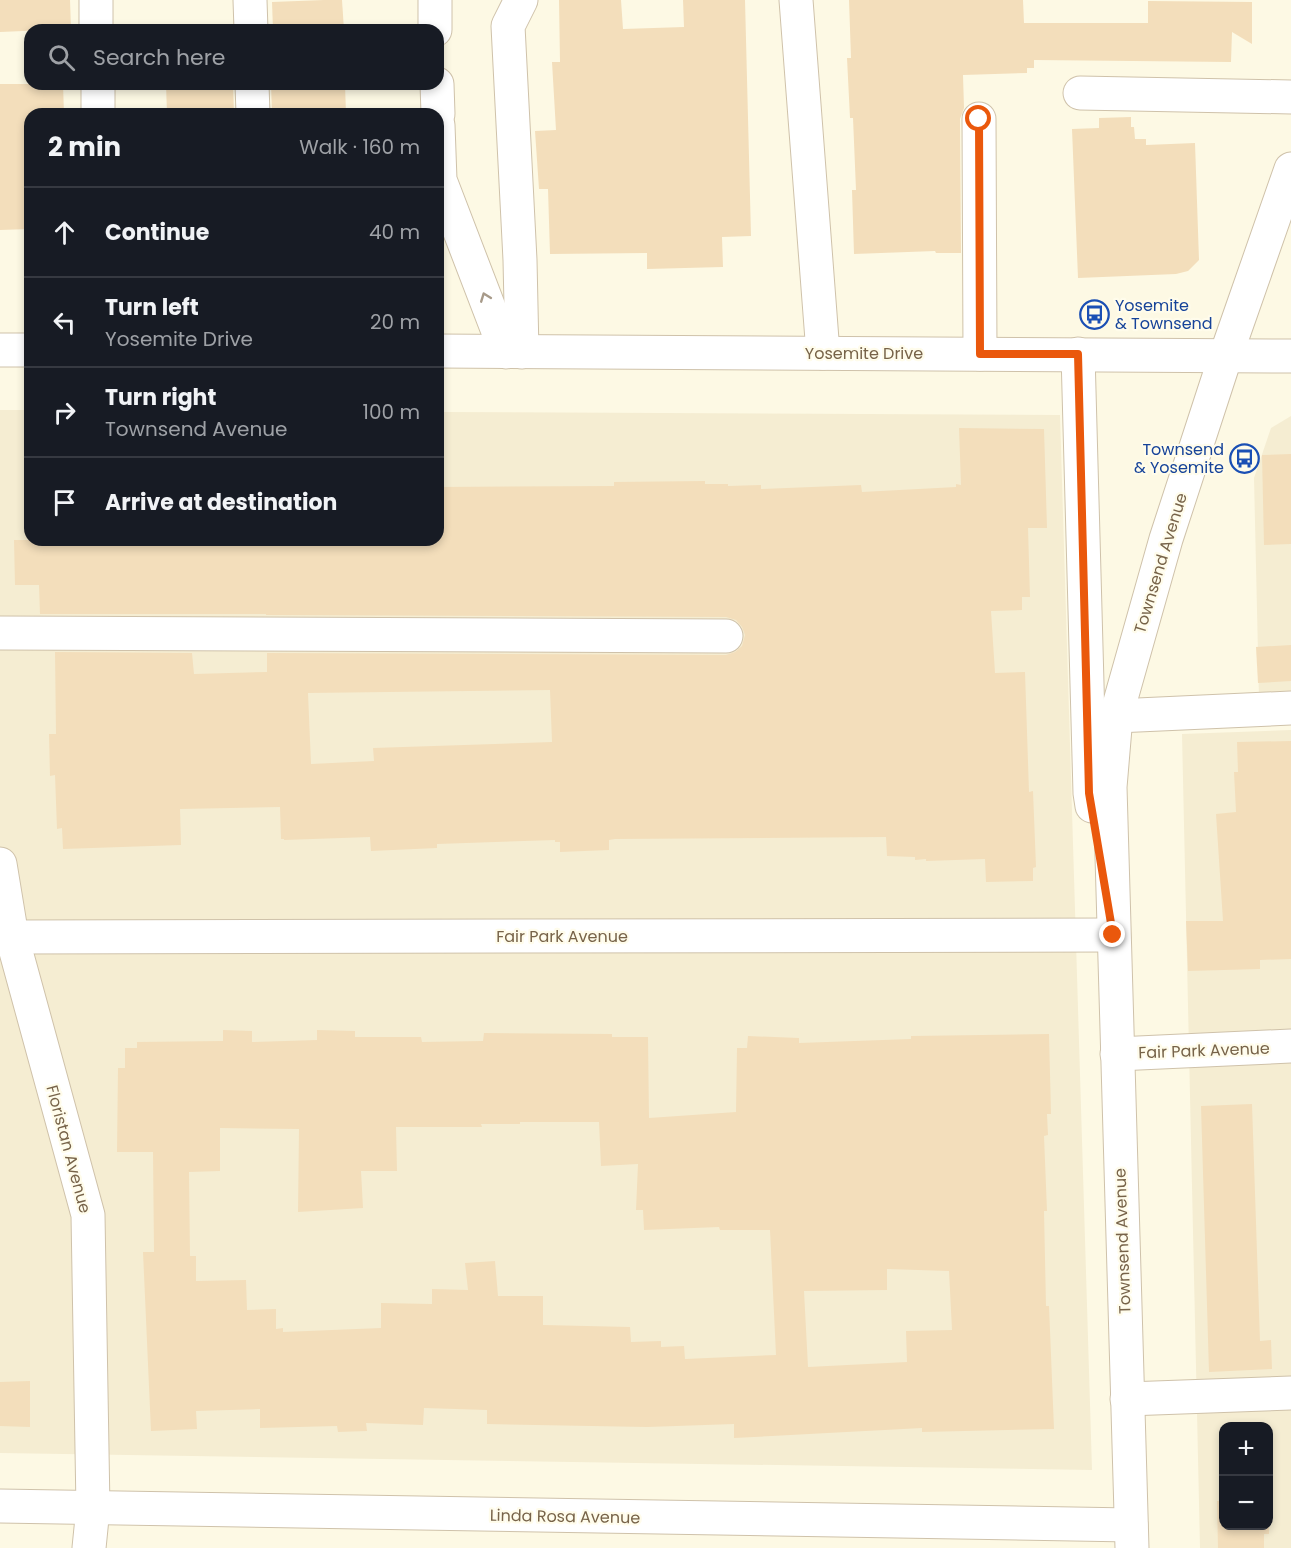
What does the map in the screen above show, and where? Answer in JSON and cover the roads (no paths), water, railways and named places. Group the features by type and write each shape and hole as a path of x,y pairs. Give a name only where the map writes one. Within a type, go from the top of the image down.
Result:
{"street":[{"path":"96,0 96,24"},
{"path":"250,0 251,24"},
{"path":"435,0 435,24"},
{"path":"514,352 520,260 507,26 521,0"},
{"path":"796,0 824,353"},
{"path":"98,90 98,108"},
{"path":"252,90 253,108"},
{"path":"437,90 438,108"},
{"path":"1080,93 1291,97"},
{"path":"979,119 980,354"},
{"name":"Townsend Avenue","path":"1131,1537 1110,787 1116,716 1166,539 1226,355 1291,170"},
{"path":"444,193 514,352"},
{"path":"0,350 24,350"},
{"name":"Yosemite Drive","path":"444,351 1291,356"},
{"name":"Townsend Avenue","path":"1078,354 1089,793 1113,935"},
{"path":"0,633 726,636"},
{"path":"1116,716 1291,708"},
{"name":"Floristan Avenue","path":"0,864 12,937 88,1215 93,1508 89,1548"},
{"name":"Fair Park Avenue","path":"12,937 1113,935"},
{"name":"Fair Park Avenue","path":"1117,1054 1291,1046"},
{"path":"1127,1399 1291,1393"},
{"name":"Linda Rosa Avenue","path":"0,1506 1131,1537"}],"place":[{"name":"Yosemite & Townsend","path":"1094,314"},
{"name":"Townsend & Yosemite","path":"1245,458"}]}
